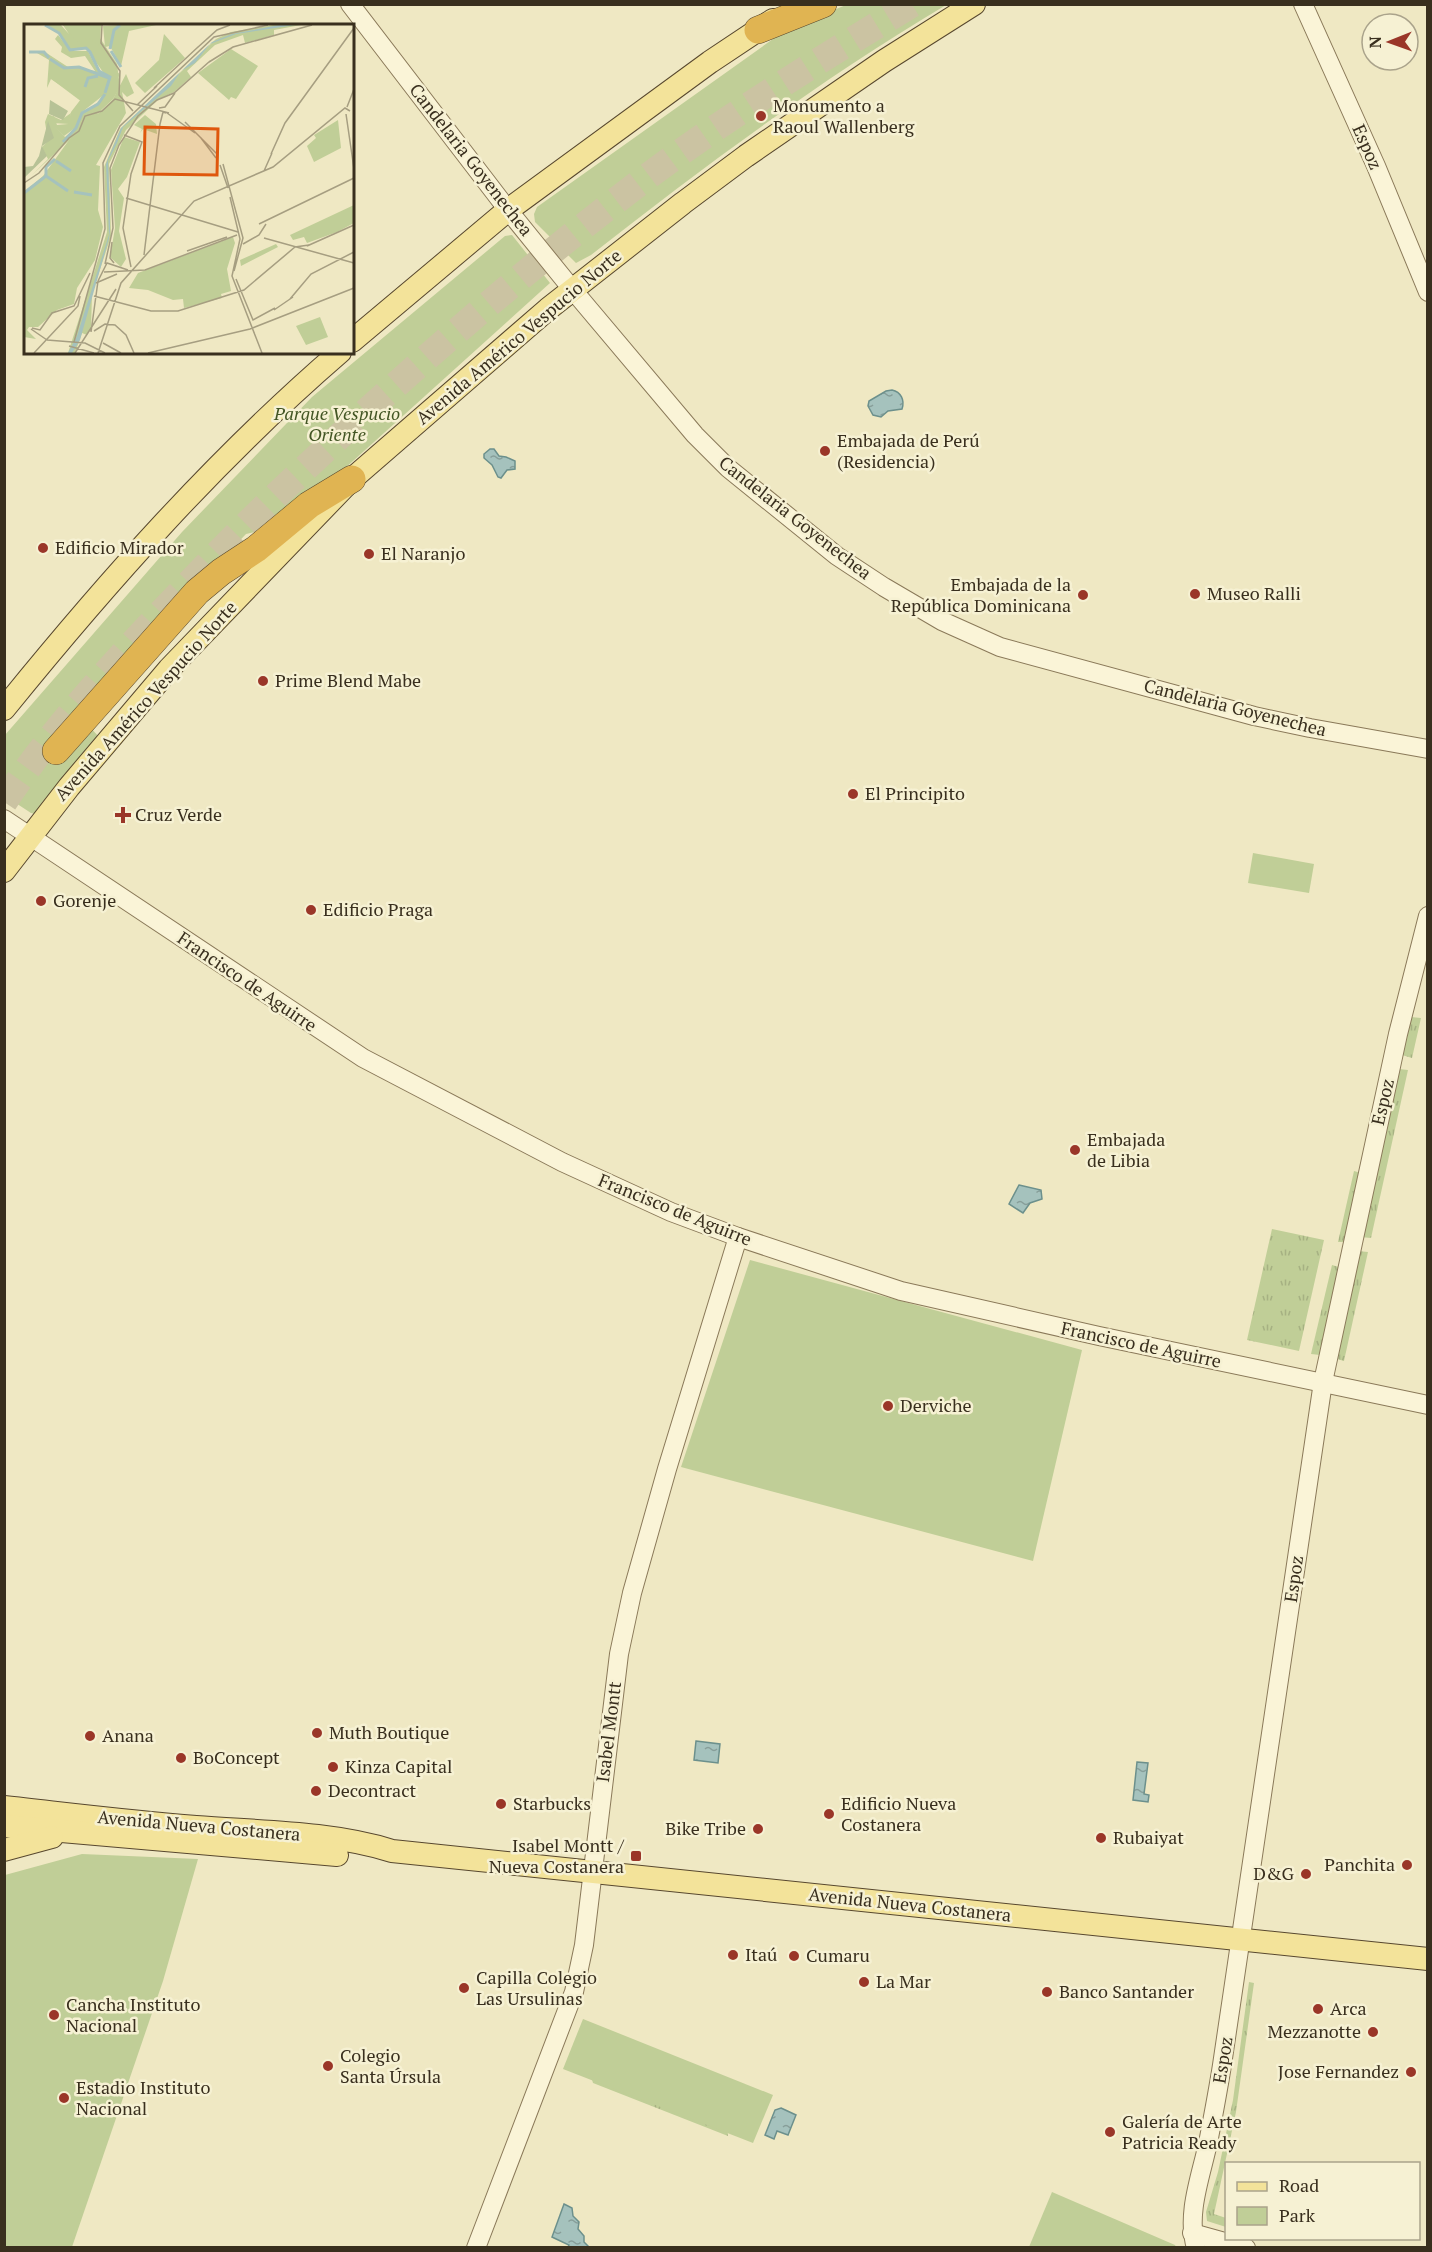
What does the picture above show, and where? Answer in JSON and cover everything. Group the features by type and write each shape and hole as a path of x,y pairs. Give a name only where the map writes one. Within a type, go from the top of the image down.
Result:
{"highway":[{"path":"758,30 823,4"},
{"path":"56,751 197,592 256,549 309,505 352,479"}],"main road":[{"path":"354,339 508,210 702,68 796,4"},
{"name":"Avenida Américo Vespucio Norte","path":"4,871 102,746 169,669 352,479 572,290 746,156 974,4"},
{"path":"4,709 116,574 158,528 258,428 337,354"},
{"name":"Avenida Nueva Costanera","path":"11,1810 292,1835 370,1844 392,1851 1428,1959"},
{"name":"Avenida Nueva Costanera","path":"4,1826 371,1857 392,1851"},
{"name":"Avenida Nueva Costanera","path":"4,1850 71,1833"}],"street":[{"name":"Candelaria Goyenechea","path":"350,4 572,290 695,435 728,468 837,556 942,621 1000,647 1244,713 1310,728 1428,749"},
{"name":"Espoz","path":"1304,4 1376,166 1428,292"},
{"name":"Francisco de Aguirre","path":"4,819 363,1058 575,1169 671,1212 738,1237 901,1291 1088,1334 1428,1405"},
{"name":"Espoz","path":"1194,2240 1192,2214 1215,2111 1323,1382 1398,1034 1428,916"},
{"name":"Isabel Montt","path":"477,2247 574,1992 584,1946 613,1690 632,1593 667,1469 738,1237"},
{"path":"1194,2240 1246,2247"}],"green space":[{"path":"846,5 946,5 809,93 720,156 591,255 576,263 535,222 534,214 537,207 787,29"},
{"name":"Parque Vespucio Oriente","path":"512,235 550,283 281,526 246,534 175,608 89,726 99,737 35,814 5,796 5,735 182,532 312,397 505,236"},
{"path":"1253,853 1314,864 1309,893 1248,883"},
{"path":"1411,1017 1421,1018 1412,1058 1402,1055"},
{"path":"1399,1069 1408,1070 1371,1238 1360,1237"},
{"path":"1354,1171 1361,1173 1346,1242 1338,1242"},
{"path":"1272,1229 1324,1240 1299,1351 1247,1340"},
{"path":"1358,1251 1368,1252 1344,1361 1334,1358"},
{"path":"750,1260 1082,1350 1033,1561 681,1467"},
{"path":"1332,1265 1339,1267 1320,1355 1311,1354"},
{"name":"Estadio Instituto Nacional","path":"82,1854 198,1859 163,1981 72,2247 5,2247 5,1875"},
{"path":"1249,1982 1254,1983 1236,2112 1214,2214 1225,2218 1225,2227 1207,2221 1206,2212 1218,2172 1233,2100"},
{"path":"583,2019 773,2095 753,2143 563,2069"},
{"path":"591,2076 727,2122 728,2136 593,2083"},
{"path":"1052,2192 1175,2245 1176,2247 1029,2247"}],"water":[{"path":"892,390 901,397 902,409 888,411 881,417 873,415 868,406 869,401"},
{"path":"494,449 499,456 515,461 515,469 507,470 501,478 498,477 492,465 484,458 484,454"},
{"path":"1019,1185 1041,1190 1042,1199 1030,1203 1023,1213 1009,1204"},
{"path":"696,1741 720,1744 718,1763 694,1760"},
{"path":"1137,1762 1148,1763 1144,1794 1149,1795 1148,1802 1133,1800"},
{"path":"781,2108 796,2115 788,2135 777,2131 774,2139 765,2135 775,2110"},
{"path":"564,2204 572,2208 573,2216 579,2222 578,2229 589,2247 568,2247 569,2245 552,2237"}],"tunnel":[{"path":"4,802 72,712 180,593 280,492 415,368 555,249 682,151 812,65 912,4"}],"place":[{"name":"Monumento a Raoul Wallenberg","path":"761,116"},
{"name":"Embajada de Perú (Residencia)","path":"825,451"},
{"name":"Edificio Mirador","path":"43,548"},
{"name":"El Naranjo","path":"369,554"},
{"name":"Museo Ralli","path":"1195,594"},
{"name":"Embajada de la República Dominicana","path":"1083,595"},
{"name":"Prime Blend Mabe","path":"263,681"},
{"name":"El Principito","path":"853,794"},
{"name":"Cruz Verde","path":"123,815"},
{"name":"Gorenje","path":"41,901"},
{"name":"Edificio Praga","path":"311,910"},
{"name":"Embajada de Libia","path":"1075,1150"},
{"name":"Derviche","path":"888,1406"},
{"name":"Muth Boutique","path":"317,1733"},
{"name":"Anana","path":"90,1736"},
{"name":"BoConcept","path":"181,1758"},
{"name":"Kinza Capital","path":"333,1767"},
{"name":"Decontract","path":"316,1791"},
{"name":"Starbucks","path":"501,1804"},
{"name":"Edificio Nueva Costanera","path":"829,1814"},
{"name":"Bike Tribe","path":"758,1829"},
{"name":"Rubaiyat","path":"1101,1838"},
{"name":"Isabel Montt / Nueva Costanera","path":"636,1856"},
{"name":"Panchita","path":"1407,1865"},
{"name":"D&G","path":"1306,1874"},
{"name":"Itaú","path":"733,1955"},
{"name":"Cumaru","path":"794,1956"},
{"name":"La Mar","path":"864,1982"},
{"name":"Capilla Colegio Las Ursulinas","path":"464,1988"},
{"name":"Banco Santander","path":"1047,1992"},
{"name":"Arca","path":"1318,2009"},
{"name":"Cancha Instituto Nacional","path":"54,2015"},
{"name":"Mezzanotte","path":"1373,2032"},
{"name":"Colegio Santa Úrsula","path":"328,2066"},
{"name":"Jose Fernandez","path":"1411,2072"},
{"name":"Estadio Instituto Nacional","path":"64,2098"},
{"name":"Galería de Arte Patricia Ready","path":"1110,2132"}]}
